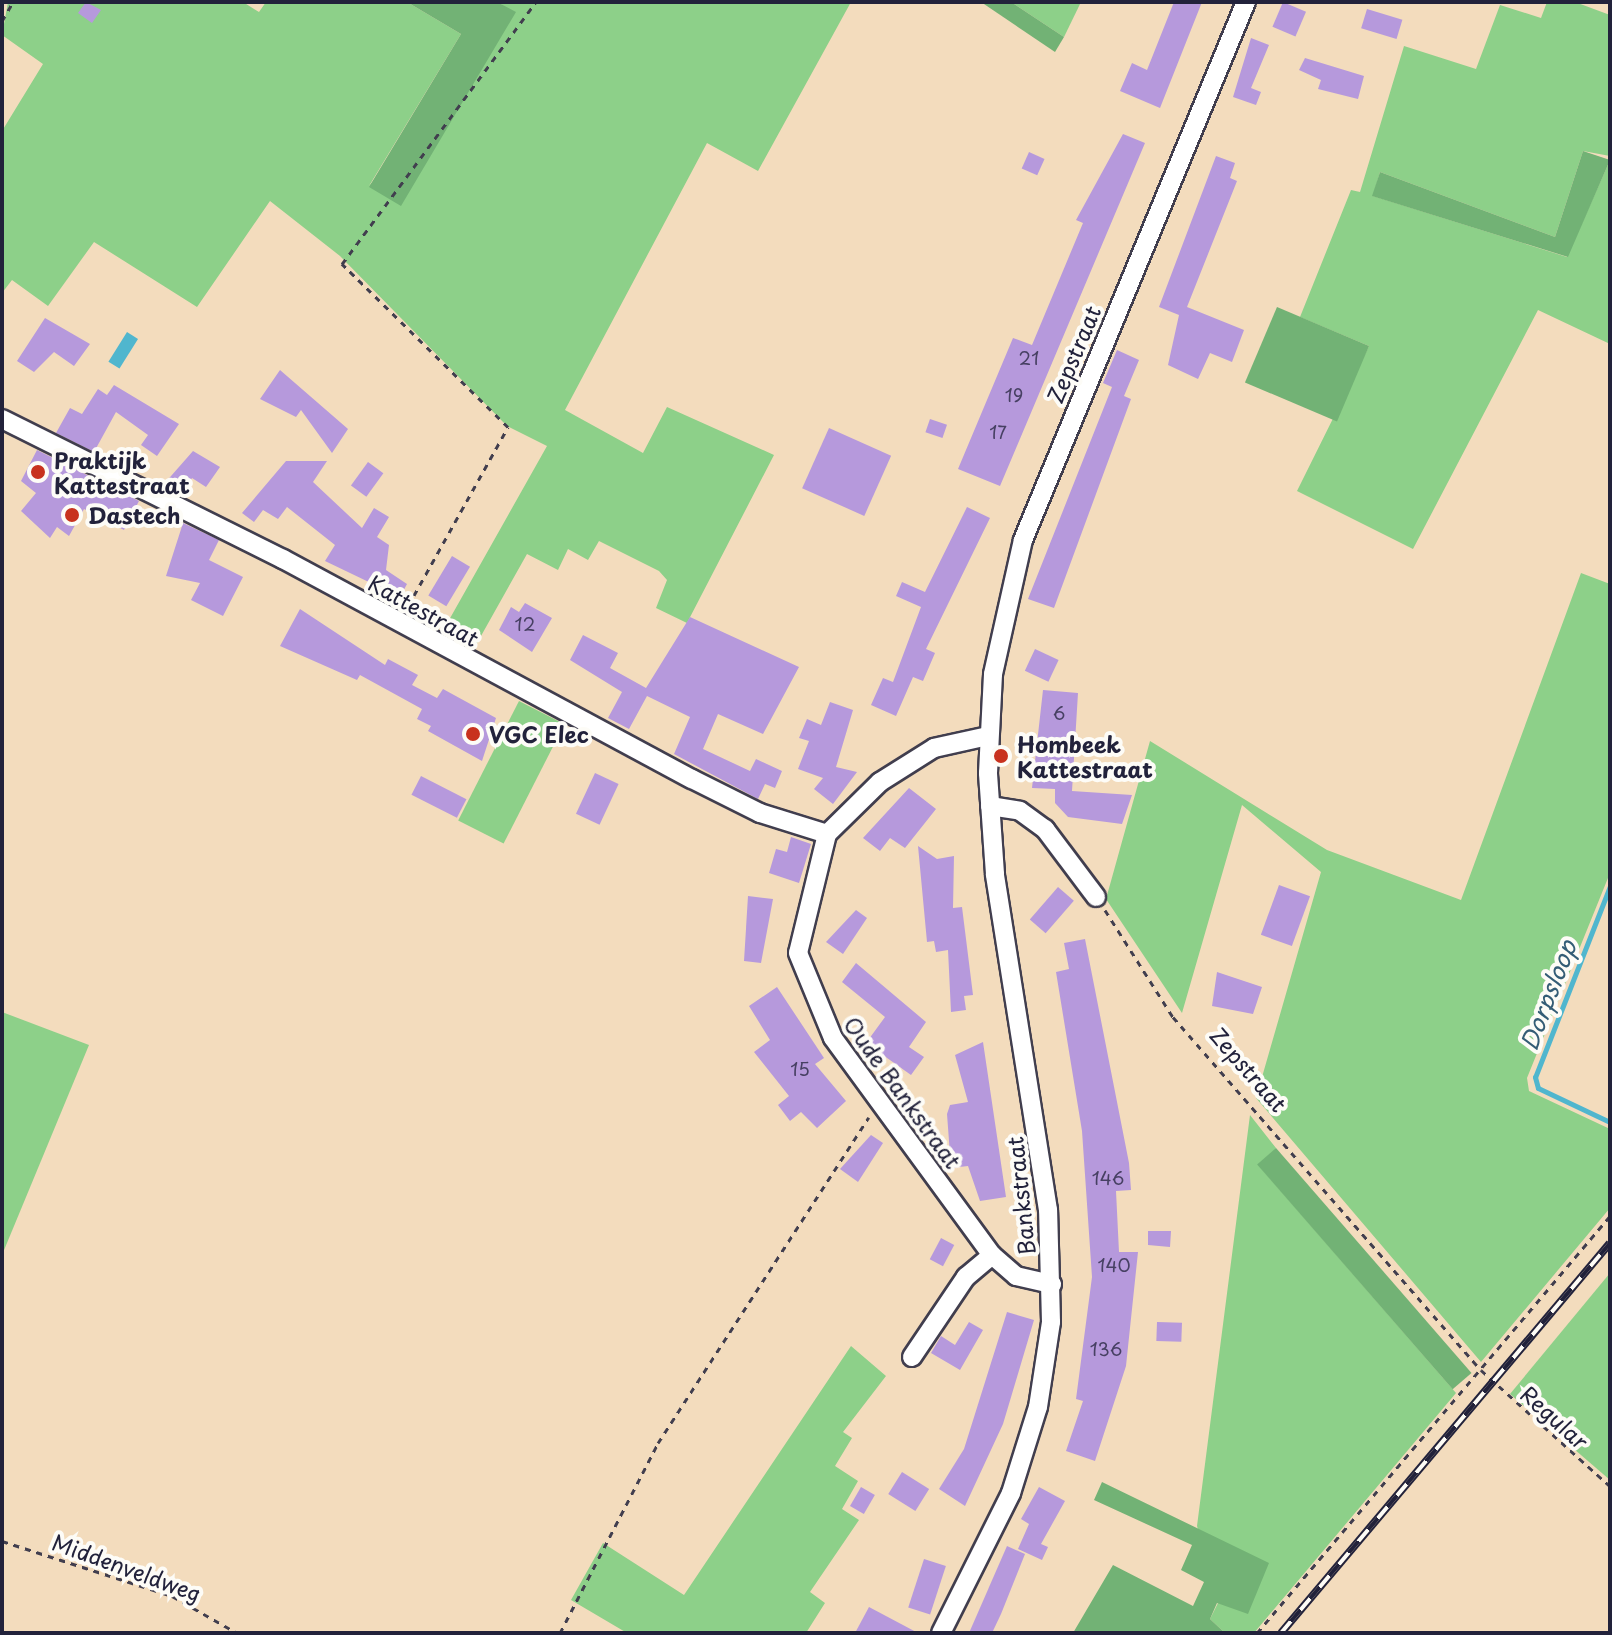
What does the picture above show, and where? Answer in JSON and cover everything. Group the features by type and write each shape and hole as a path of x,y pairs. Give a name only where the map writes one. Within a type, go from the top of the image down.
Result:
{"street":[{"name":"Zepstraat","path":"988,736 993,674 1023,540 1246,2"},
{"name":"Kattestraat","path":"2,419 760,813 827,834"},
{"name":"Bankstraat","path":"941,1633 1025,1449 1046,1364 1052,1284 1048,1210 990,806 988,736"},
{"path":"827,834 880,782 934,748 988,736"},
{"path":"990,806 1020,811 1045,829 1096,897"},
{"name":"Oude Bankstraat","path":"827,834 798,953 833,1038 992,1255 1016,1276 1052,1284"},
{"path":"912,1357 966,1277 992,1255"}],"path":[{"path":"2,21 13,2"},
{"path":"398,623 508,427 342,264 536,2"},
{"name":"Zepstraat","path":"1096,897 1173,1017 1481,1370"},
{"path":"560,1633 658,1443 881,1101"},
{"path":"1257,1633 1610,1216"},
{"name":"Regular","path":"1481,1370 1610,1486"},
{"name":"Middenveldweg","path":"2,1541 172,1596 237,1633"}],"green space":[{"path":"8,2 243,2 259,12 266,2 407,2 461,34 369,186 515,13 497,2 851,2 758,171 707,143 565,410 643,453 667,407 774,455 687,623 656,608 667,580 659,571 599,541 588,560 568,549 558,570 527,554 472,652 440,636 547,446 507,426 340,256 270,201 197,307 94,242 48,306 12,280 2,293 2,131 43,64 2,35"},
{"path":"407,2 497,2 516,12 401,206 369,187 461,34"},
{"path":"981,2 1011,2 1064,37 1055,52"},
{"path":"1011,2 1081,2 1064,37"},
{"path":"1547,2 1575,2 1610,15 1610,156 1583,151 1555,237 1380,172 1373,196 1567,257 1610,160 1610,344 1538,310 1413,549 1297,491 1369,346 1300,317 1351,190 1360,192 1404,46 1476,69 1500,5 1541,18"},
{"path":"1583,151 1610,160 1568,257 1372,196 1380,172 1555,237"},
{"path":"1277,307 1369,346 1337,422 1245,382"},
{"path":"1581,573 1610,584 1610,873 1527,1078 1529,1091 1610,1129 1610,1208 1481,1362 1256,1098 1321,872 1242,805 1182,1013 1106,899 1150,741 1327,850 1461,900"},
{"path":"519,701 564,724 504,844 458,820"},
{"path":"2,1012 89,1045 2,1255"},
{"path":"1250,1115 1276,1148 1261,1168 1456,1393 1254,1633 1225,1633 1210,1619 1218,1603 1197,1526"},
{"path":"1276,1148 1472,1373 1453,1389 1257,1164"},
{"path":"1610,1273 1610,1480 1510,1394"},
{"path":"851,1346 886,1376 843,1432 852,1438 835,1466 858,1481 842,1509 859,1520 810,1592 825,1603 806,1633 627,1633 571,1600 603,1543 684,1595"},
{"path":"1102,1482 1269,1563 1248,1614 1217,1603 1210,1619 1225,1633 1073,1633 1113,1565 1193,1606 1204,1582 1181,1570 1192,1545 1094,1500"}],"water":[{"path":"127,332 138,339 119,369 108,362"}],"building":[{"path":"86,2 101,10 92,23 78,13"},
{"path":"1174,2 1202,2 1160,108 1120,91 1132,63 1147,70"},
{"path":"1283,2 1306,12 1295,37 1272,27"},
{"path":"1367,9 1402,20 1397,39 1361,28"},
{"path":"1251,38 1269,45 1251,88 1261,92 1256,105 1233,97"},
{"path":"1305,58 1364,76 1358,99 1318,89 1321,80 1299,70"},
{"path":"1123,134 1145,143 1000,486 958,469 1013,338 1032,345 1083,223 1076,220"},
{"path":"1029,152 1045,159 1037,175 1022,168"},
{"path":"1216,156 1235,163 1230,178 1237,181 1187,307 1244,330 1232,362 1210,353 1198,379 1168,365 1179,315 1159,307"},
{"path":"45,318 90,344 74,366 54,352 34,372 17,361"},
{"path":"1117,350 1139,360 1124,396 1131,399 1054,608 1028,599 1112,387 1103,383"},
{"path":"280,370 348,429 332,453 301,410 296,417 260,399"},
{"path":"114,385 179,424 157,456 141,445 148,435 116,412 94,452 56,433 70,408 82,414 98,389 107,395"},
{"path":"930,419 947,425 942,438 925,432"},
{"path":"829,428 891,456 864,516 802,488"},
{"path":"37,450 139,501 124,530 84,509 69,536 57,527 50,538 21,511 36,493 21,481"},
{"path":"193,451 220,467 206,487 192,478 183,494 164,484"},
{"path":"286,461 327,461 313,482 362,528 374,508 389,517 377,537 389,545 386,570 407,584 400,597 325,561 335,545 287,507 278,519 263,510 254,522 242,513"},
{"path":"368,462 383,473 366,497 351,485"},
{"path":"967,507 990,518 926,649 935,653 923,681 913,677 896,716 871,705 883,678 893,682 921,607 896,596 902,582 925,592"},
{"path":"183,523 219,540 209,560 243,577 223,616 191,600 200,583 166,576"},
{"path":"452,556 470,567 446,606 428,595"},
{"path":"525,603 552,618 532,652 499,630 511,607 519,612"},
{"path":"300,609 385,665 388,659 418,675 412,685 437,698 443,689 496,718 482,761 428,731 431,726 417,719 422,709 360,675 357,680 280,646"},
{"path":"690,617 799,667 763,734 718,714 703,749 750,771 756,759 782,771 775,788 765,784 758,799 674,754 690,717 647,696 629,729 608,718 622,692 570,660 583,635 618,653 610,668 646,688"},
{"path":"1035,649 1059,660 1048,682 1025,671"},
{"path":"1043,690 1078,693 1072,791 1132,795 1122,824 1068,817 1055,803 1055,789 1032,788"},
{"path":"830,702 853,710 836,767 857,772 833,804 814,789 823,778 798,769 809,741 799,738 807,719 821,725"},
{"path":"595,773 619,784 600,825 576,814"},
{"path":"421,776 466,799 457,818 411,795"},
{"path":"909,788 936,809 905,848 890,838 880,851 863,838"},
{"path":"791,837 811,844 799,883 769,873 776,849 787,852"},
{"path":"918,846 937,859 954,856 953,908 962,907 973,995 964,996 966,1010 951,1012 948,950 936,952 934,941 927,942"},
{"path":"1279,885 1310,896 1292,946 1261,935"},
{"path":"1058,887 1074,901 1046,933 1030,919"},
{"path":"748,896 773,899 761,963 744,961"},
{"path":"856,910 867,918 843,954 826,942"},
{"path":"1085,939 1129,1163 1131,1190 1116,1191 1119,1252 1138,1252 1126,1366 1095,1461 1066,1451 1083,1401 1076,1399 1092,1277 1082,1131 1056,972 1069,969 1064,943"},
{"path":"856,963 926,1022 909,1047 924,1057 911,1075 866,1043 885,1017 842,982"},
{"path":"1217,972 1262,987 1253,1014 1212,1006"},
{"path":"777,987 824,1058 815,1064 846,1101 817,1128 801,1112 790,1121 778,1105 789,1096 754,1052 770,1040 749,1006"},
{"path":"983,1042 1006,1197 980,1201 968,1166 951,1168 947,1114 950,1105 968,1102 955,1055"},
{"path":"871,1135 883,1143 858,1182 840,1169"},
{"path":"1148,1231 1171,1231 1170,1247 1148,1245"},
{"path":"941,1238 954,1245 943,1266 930,1259"},
{"path":"1007,1312 1034,1320 1003,1424 965,1506 939,1489 964,1449"},
{"path":"969,1322 983,1330 960,1370 931,1353 941,1336 955,1345"},
{"path":"1157,1322 1182,1323 1181,1342 1156,1341"},
{"path":"902,1472 929,1489 915,1511 888,1494"},
{"path":"861,1487 875,1495 864,1514 850,1506"},
{"path":"1039,1487 1065,1501 1041,1544 1048,1547 1042,1560 1018,1549 1029,1524 1021,1519"},
{"path":"1007,1546 1025,1554 1001,1614 992,1633 969,1633"},
{"path":"924,1559 946,1566 930,1615 908,1608"},
{"path":"869,1607 918,1633 855,1633"}],"waterway":[{"name":"Dorpsloop","path":"1610,886 1535,1077 1538,1088 1610,1122"}],"railway":[{"path":"1281,1633 1610,1243"}],"place":[{"name":"Praktijk Kattestraat","path":"38,472"},
{"name":"Dastech","path":"72,515"},
{"name":"VGC Elec","path":"473,734"},
{"name":"Hombeek Kattestraat","path":"1001,756"}]}
